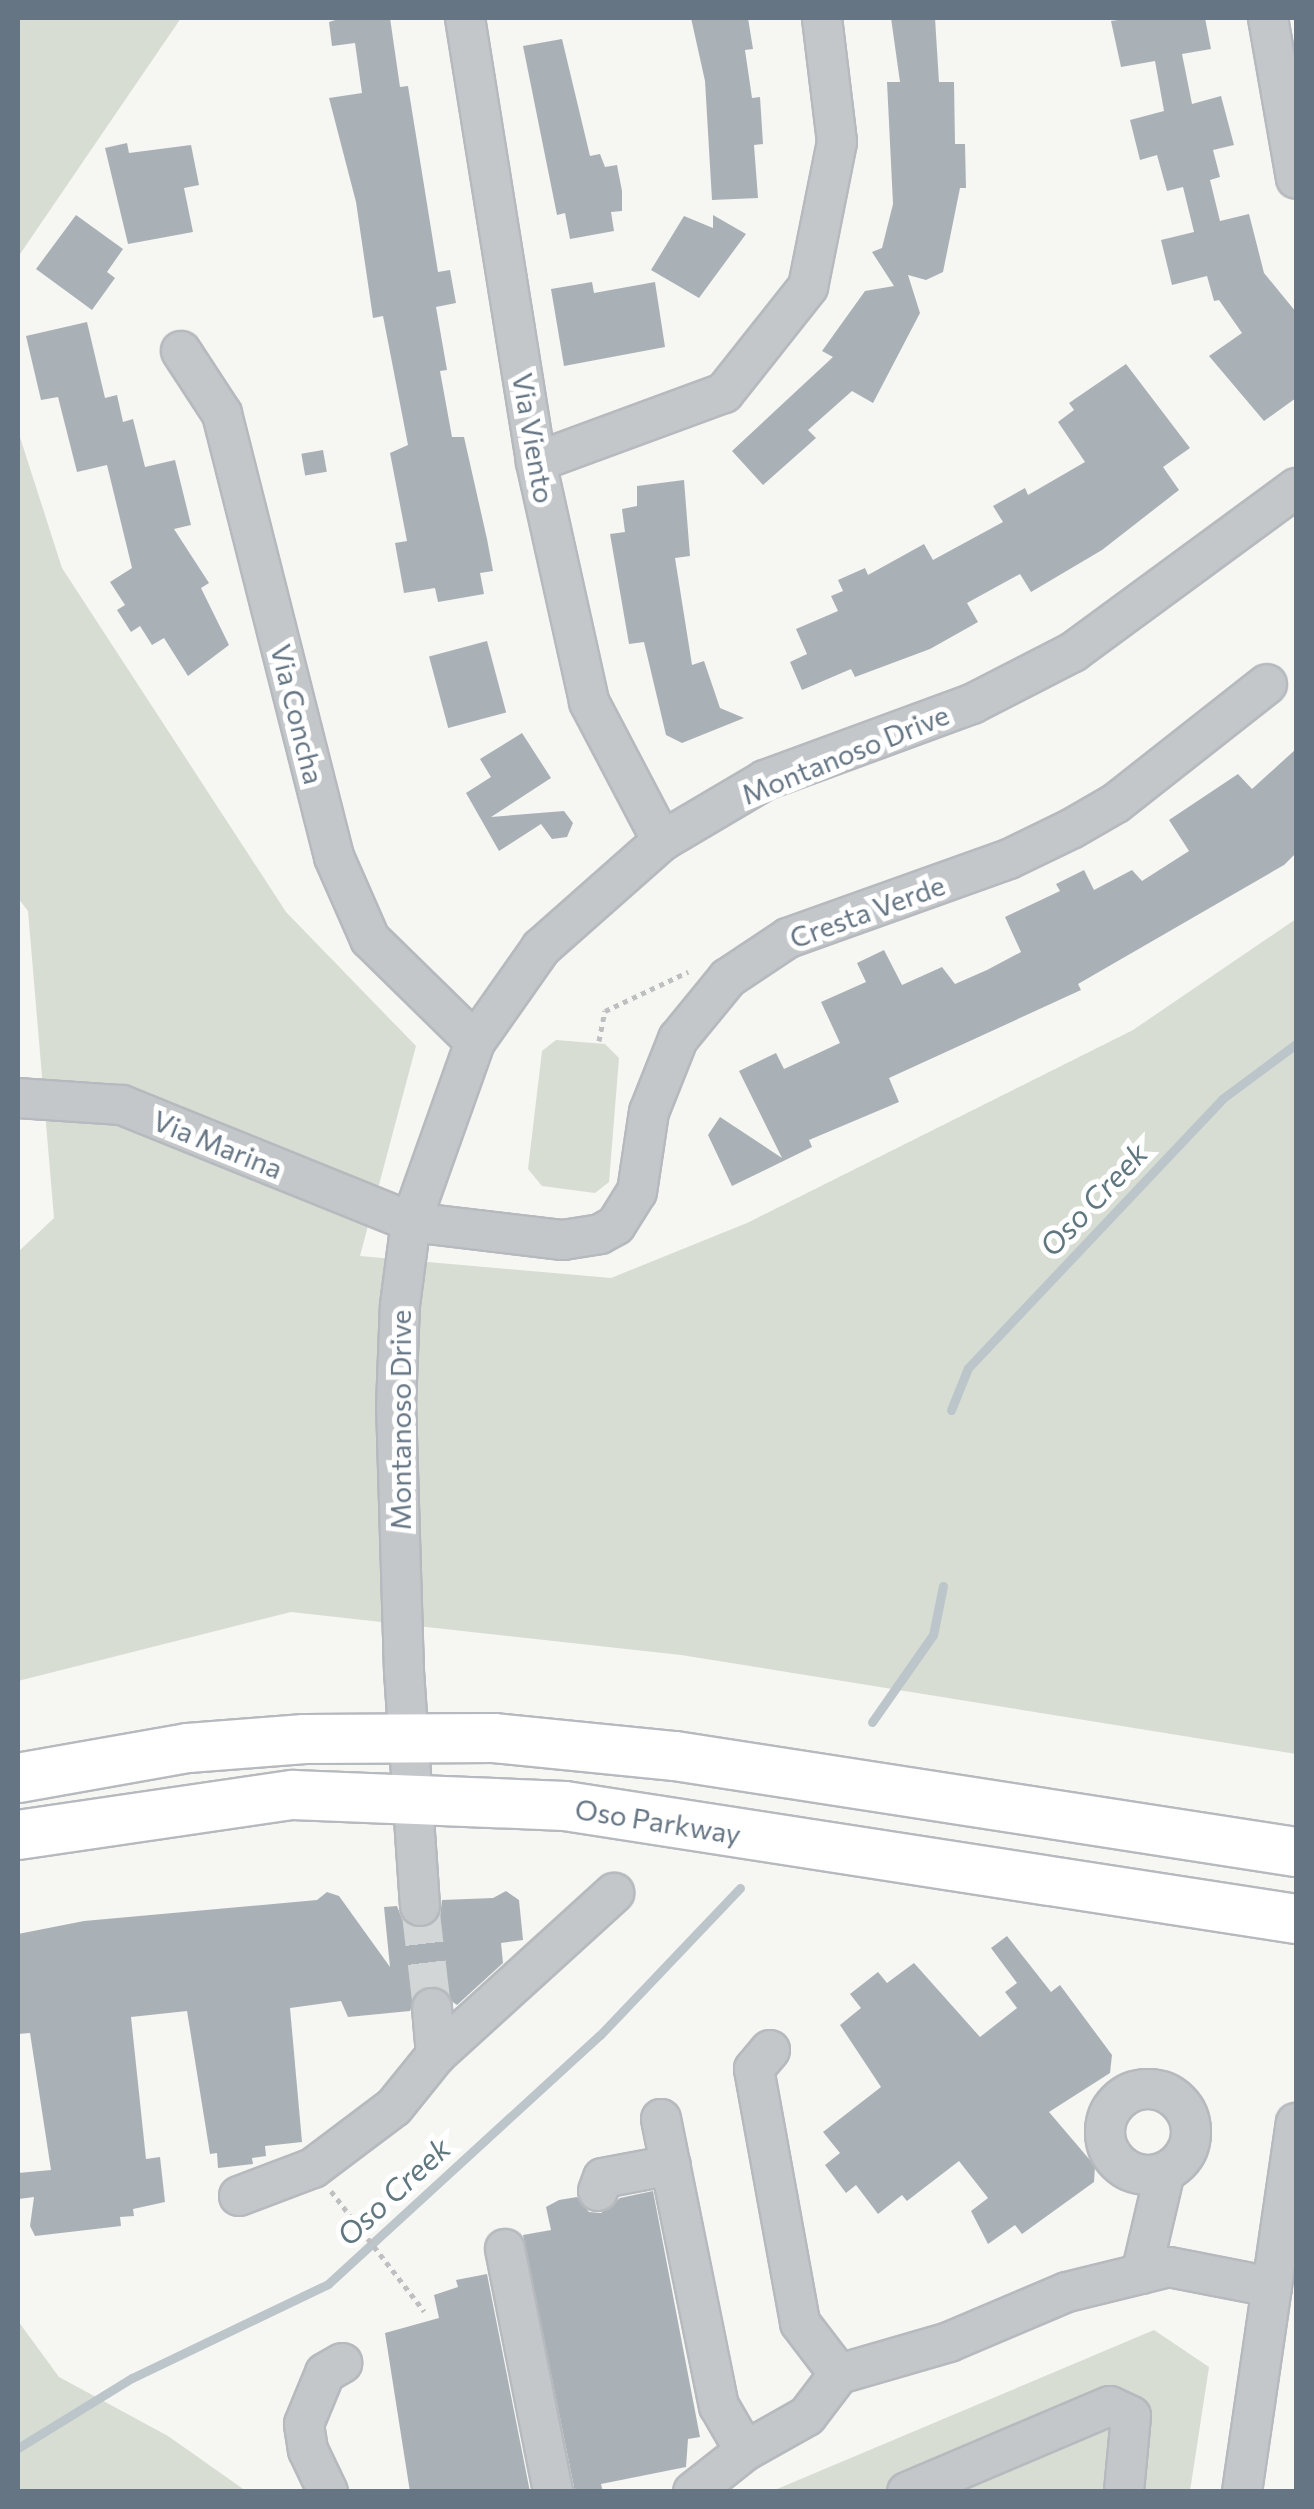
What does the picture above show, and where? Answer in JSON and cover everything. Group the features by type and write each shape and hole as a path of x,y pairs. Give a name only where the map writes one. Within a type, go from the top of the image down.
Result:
{"main road":[{"path":"18,1778 188,1748 410,1736 674,1756 1296,1852"},
{"name":"Oso Parkway","path":"18,1836 293,1795 565,1806 1296,1919"}],"street":[{"name":"Via Viento","path":"465,18 536,462 589,702 662,840"},
{"path":"536,462 724,394 808,287 837,142 822,18"},
{"path":"1268,18 1296,179"},
{"name":"Via Concha","path":"181,351 222,414 334,856 370,940 475,1042"},
{"name":"Montanoso Drive","path":"420,1906 410,1797 396,1407 410,1222 475,1042 541,948 662,840 765,780 972,704 1072,652 1296,488"},
{"name":"Cresta Verde","path":"410,1222 563,1240 616,1225 637,1192 660,1076 678,1039 723,984 788,938 1009,859 1071,829 1146,780 1267,684"},
{"name":"Via Marina","path":"18,1098 122,1105 410,1222"},
{"path":"239,2196 313,2168 394,2107 436,2055 614,1893"},
{"path":"432,2008 436,2055"},
{"path":"770,2050 754,2068 800,2323 839,2374"},
{"path":"662,2118 720,2406 745,2450"},
{"path":"1242,2492 1282,2270 1296,2123"},
{"path":"598,2192 603,2178 671,2165"},
{"path":"1141,2274 1166,2172"},
{"path":"505,2249 553,2492"},
{"path":"693,2492 745,2450 806,2416 839,2374 949,2342 1067,2292 1169,2267 1282,2270"},
{"path":"328,2492 308,2450 304,2424 325,2373 342,2363"},
{"path":"907,2492 1110,2406 1131,2416 1114,2487"}],"path":[{"path":"599,1041 605,1011 666,981 702,966 723,984"},
{"path":"342,2205 424,2311"}],"shaded area":[{"path":"18,18 181,18 18,257"},
{"path":"18,431 62,568 286,912 416,1046 360,1256 611,1278 747,1223 1133,1030 1296,919 1296,1754 681,1655 291,1612 18,1681 18,1252 54,1218 28,911 18,898"},
{"path":"556,1040 605,1044 619,1058 609,1182 595,1193 542,1186 528,1169 542,1051"},
{"path":"18,2321 59,2377 168,2436 246,2491 18,2491"},
{"path":"1154,2330 1209,2367 1190,2491 770,2492"}],"building":[{"path":"342,18 390,18 400,87 408,86 438,272 450,270 456,303 436,307 447,370 440,371 452,437 464,437 487,539 493,571 480,573 484,594 438,602 435,588 404,593 395,543 407,541 390,453 408,445 383,316 373,318 356,202 329,98 362,93 355,43 332,46 329,22"},
{"path":"691,18 748,18 753,49 745,50 752,98 760,97 763,144 754,145 758,198 712,200 705,81"},
{"path":"891,18 935,18 939,82 954,82 955,144 965,144 966,188 960,188 943,272 926,280 908,275 920,313 873,403 852,391 808,430 816,438 763,485 732,451 833,357 822,351 865,291 894,286 872,252 882,248 893,204 887,82 900,82"},
{"path":"1205,18 1211,49 1182,54 1192,104 1221,96 1234,145 1213,150 1220,177 1210,180 1220,221 1249,214 1264,273 1296,312 1296,398 1264,421 1209,356 1242,333 1219,300 1214,301 1207,276 1172,285 1161,240 1194,232 1183,187 1167,191 1157,155 1140,160 1130,120 1164,111 1155,61 1121,67 1111,21"},
{"path":"562,39 590,156 600,154 605,167 617,165 622,191 622,211 611,212 614,231 570,239 565,213 557,215 523,46"},
{"path":"127,143 129,153 191,145 199,185 184,188 193,232 128,244 105,148"},
{"path":"76,215 123,249 107,272 115,278 92,310 36,269"},
{"path":"713,215 746,234 699,298 651,270 684,216 713,228"},
{"path":"592,282 594,293 655,282 665,347 564,366 551,289"},
{"path":"87,322 105,398 117,395 123,422 133,419 145,467 175,460 191,525 174,529 209,583 201,588 229,645 188,676 164,638 152,645 140,626 131,632 117,610 125,605 110,582 132,568 107,465 77,472 58,397 41,400 26,336"},
{"path":"1126,364 1190,448 1163,467 1179,490 1102,550 1031,592 1020,574 967,603 978,622 930,649 855,677 851,669 802,690 790,662 807,654 796,629 838,611 831,596 843,591 838,580 865,568 868,575 924,544 933,560 1003,522 993,506 1025,488 1028,495 1085,462 1058,422 1074,410 1069,403"},
{"path":"323,450 327,472 305,475 301,454"},
{"path":"684,480 690,556 675,558 692,665 704,661 720,708 744,718 682,743 666,735 644,642 629,644 610,534 625,532 622,509 637,506 637,486"},
{"path":"487,641 506,712 448,728 429,657"},
{"path":"522,733 551,778 491,817 564,811 573,823 567,837 552,839 541,824 499,851 466,793 491,777 480,759"},
{"path":"1296,749 1296,853 1284,865 1078,984 1081,990 889,1078 899,1102 809,1140 812,1147 732,1186 708,1135 720,1117 782,1158 739,1071 776,1053 784,1069 840,1043 821,1002 866,982 857,963 884,950 902,985 942,967 955,984 987,970 1021,952 1005,917 1060,891 1056,884 1084,870 1094,890 1132,870 1142,881 1189,851 1169,820 1238,774 1252,789"},
{"path":"506,1891 519,1900 523,1940 501,1943 503,1963 457,2005 431,1986 418,1990 410,2011 348,2017 341,2001 290,2008 302,2142 265,2146 266,2156 252,2158 253,2164 218,2168 217,2153 210,2154 187,2011 131,2017 146,2159 160,2157 165,2202 133,2209 134,2216 120,2217 121,2226 35,2236 30,2226 34,2197 19,2199 18,2173 51,2170 30,2033 18,2034 18,1934 84,1921 317,1900 327,1892 339,1896 390,1967 384,1907 397,1906 402,1919 422,1928 440,1917 442,1900 493,1898"},
{"path":"1007,1936 1051,1992 1060,1985 1112,2055 1110,2073 1049,2112 1095,2166 1094,2182 1022,2234 1015,2225 988,2244 971,2211 988,2198 959,2161 907,2201 902,2195 878,2214 856,2185 846,2193 825,2165 840,2153 823,2132 881,2087 840,2025 861,2008 850,1994 878,1972 887,1983 914,1963 980,2037 1017,2008 1005,1992 1017,1983 991,1948"},
{"path":"653,2191 700,2437 688,2439 686,2467 601,2484 603,2492 575,2492 523,2235 551,2230 546,2207 559,2200 577,2197 589,2212 601,2213 620,2198"},
{"path":"487,2274 530,2492 410,2492 385,2333 439,2318 434,2295 458,2287 456,2280"}],"waterway":[{"name":"Oso Creek","path":"951,1410 968,1368 1222,1099 1296,1044"},
{"name":"Oso Creek","path":"872,1722 933,1635 943,1586"},
{"name":"Oso Creek","path":"18,2448 132,2378 328,2284 600,2035 740,1888"}],"tunnel":[{"path":"420,1906 432,2008"}]}
